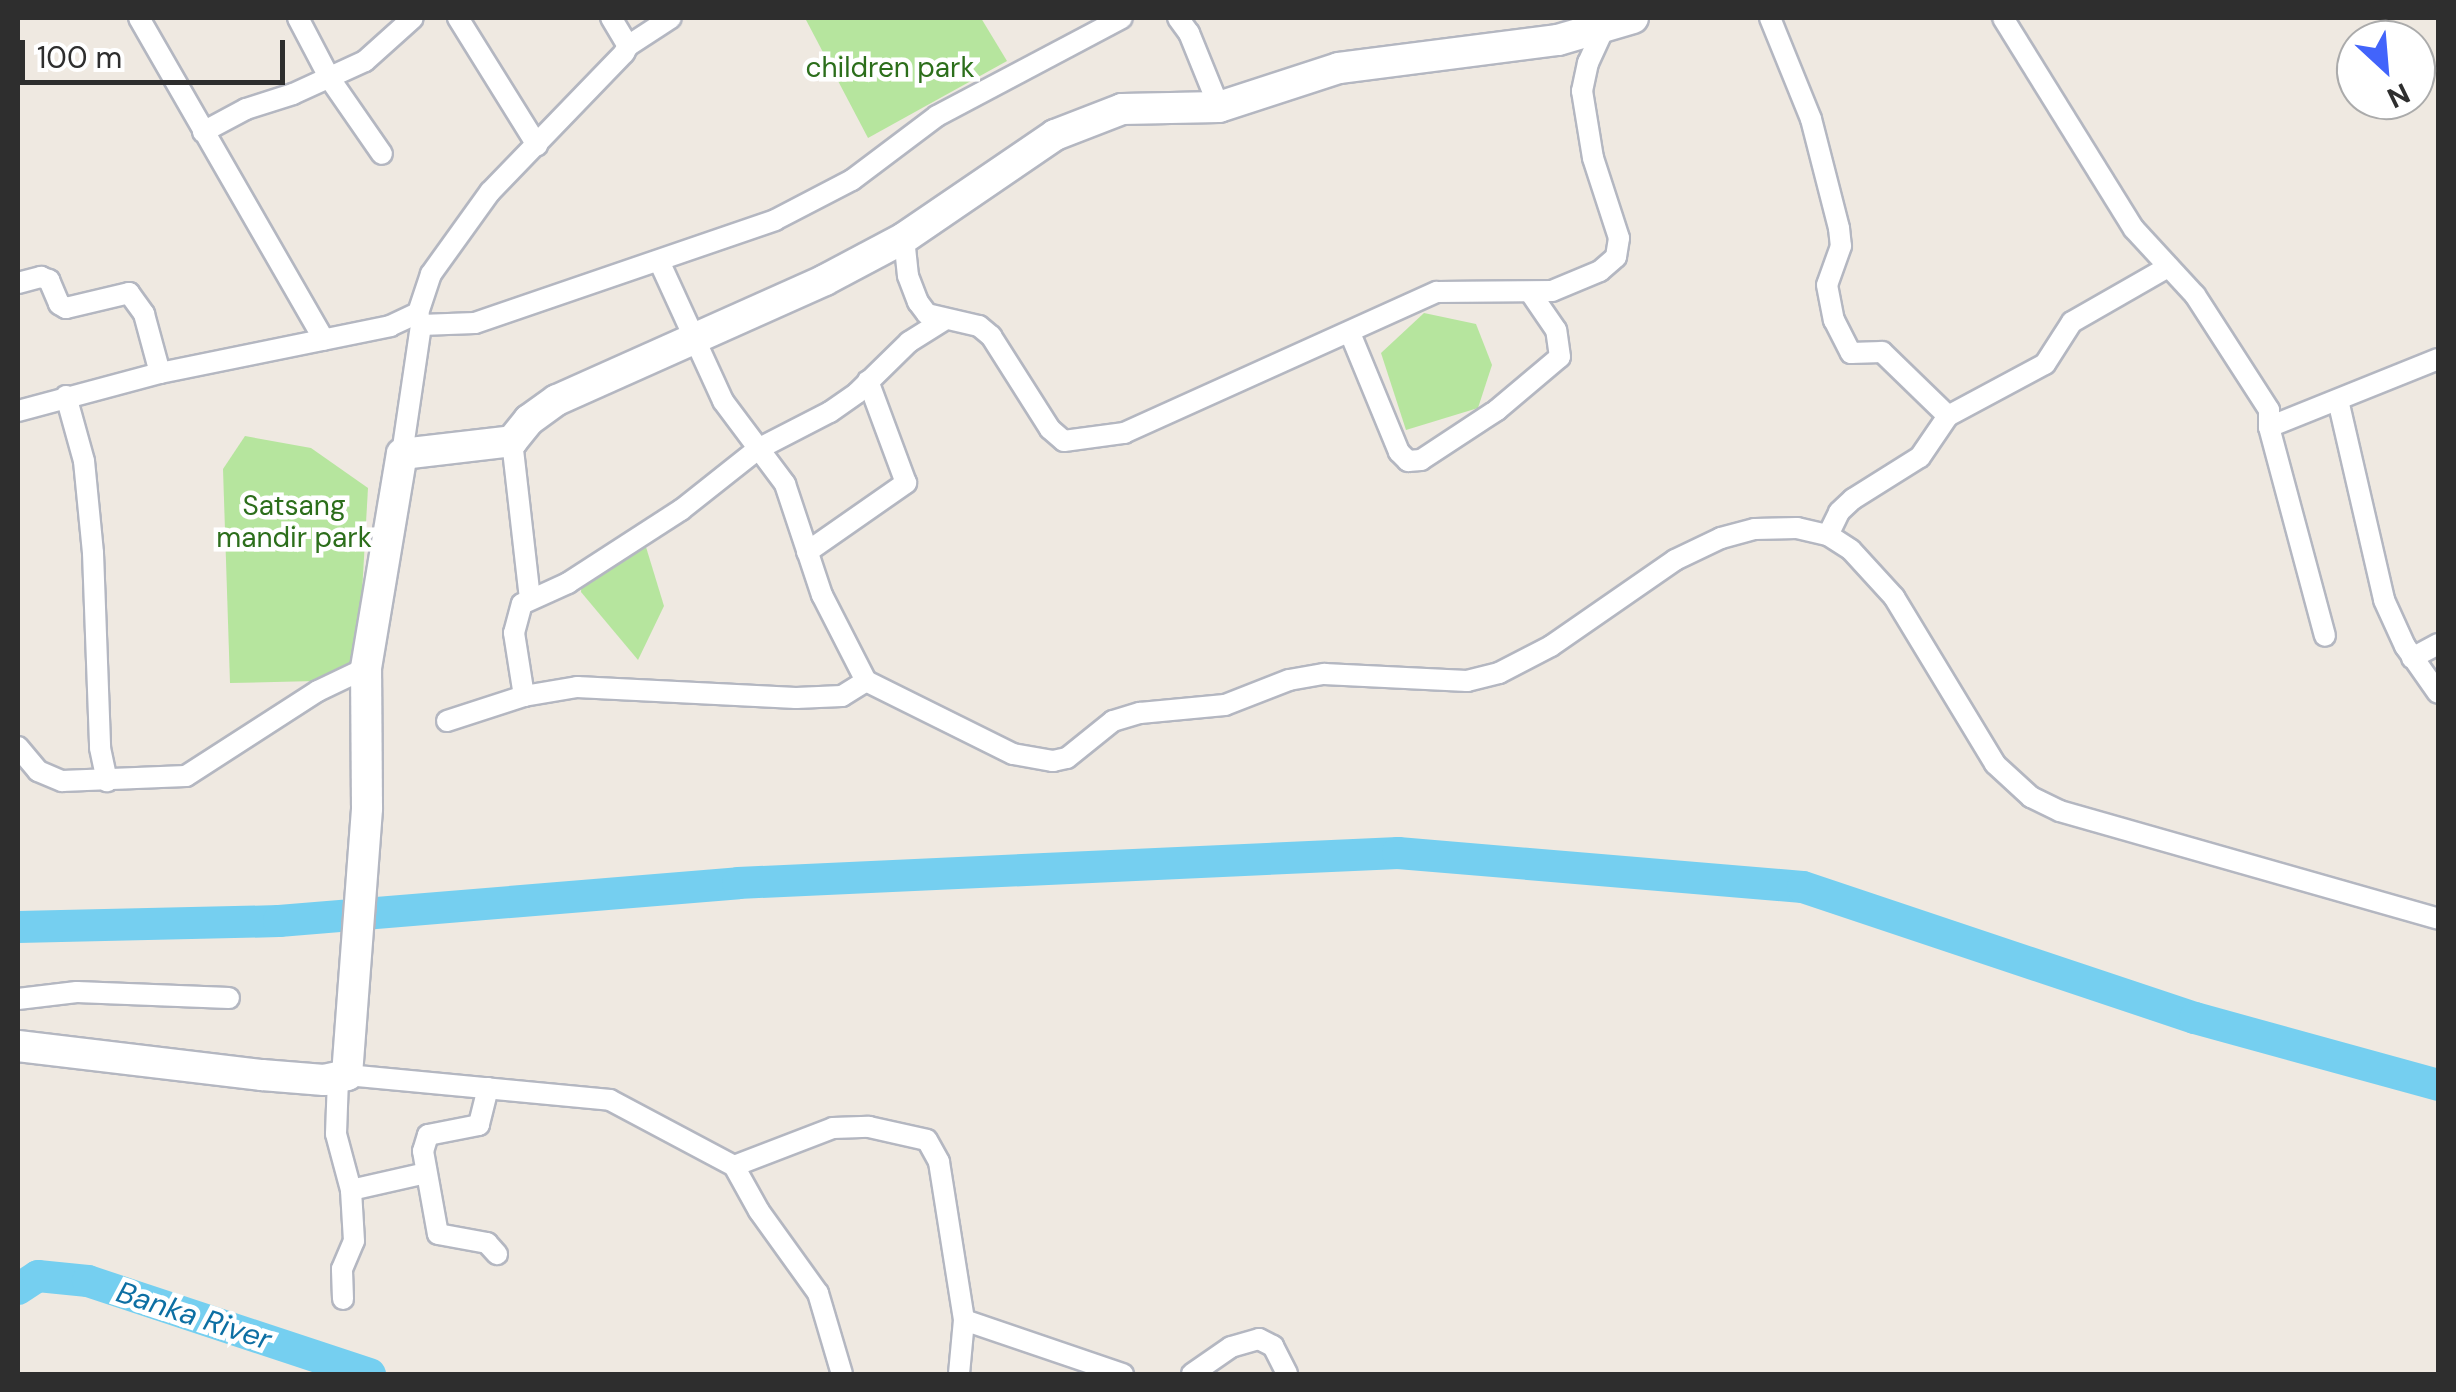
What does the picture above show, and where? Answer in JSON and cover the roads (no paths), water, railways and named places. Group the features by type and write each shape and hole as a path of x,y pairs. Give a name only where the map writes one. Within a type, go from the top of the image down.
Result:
{"main road":[{"path":"18,1046 342,1077 368,808 366,668 402,454 512,442 529,420 557,400 694,335 826,280 904,238 1055,135 1122,109 1219,107 1339,68 1551,29 1619,22"}],"street":[{"path":"139,18 324,340"},
{"path":"298,18 330,78 382,154"},
{"path":"204,132 246,109 330,78 365,60 413,18"},
{"path":"458,18 537,145"},
{"path":"611,18 628,46"},
{"path":"402,454 419,319 431,274 490,192 628,46 671,18"},
{"path":"18,410 160,373 419,319 475,323 775,220 852,180 937,116 1122,18"},
{"path":"1178,18 1219,107"},
{"path":"1770,18 1811,120 1839,228 1841,246 1827,285 1834,320 1851,353 1882,352 1948,416"},
{"path":"2003,18 2134,229 2195,295 2269,410 2269,427 2326,636"},
{"path":"904,238 908,276 927,314 979,326 991,336 1050,429 1064,441 1124,433 1437,292 1552,291 1580,280 1616,257 1619,238 1593,158 1582,106 1588,63 1619,22"},
{"path":"659,261 722,401 784,484 822,594 866,680 1013,754 1053,761 1081,750 1114,721 1140,712 1225,705 1289,680 1324,674 1468,681 1500,673 1551,646 1675,560 1721,538 1755,529 1797,528 1828,535 1851,550 1894,597 1994,764 2031,798 2060,811 2438,919"},
{"path":"1828,535 1839,512 1853,499 1920,457 1948,416 2045,364 2072,322 2168,267"},
{"path":"18,283 41,277 49,280 59,304 66,308 128,293 144,314 160,373"},
{"path":"1350,334 1399,452 1408,461 1421,460 1497,410 1560,357 1556,330 1530,292"},
{"path":"524,696 515,616 530,598 568,583 681,510 758,449 830,412 909,342 944,321"},
{"path":"2269,427 2438,359"},
{"path":"807,552 890,498 906,483 868,381"},
{"path":"66,396 86,479 100,748 107,781"},
{"path":"2338,400 2384,600 2412,658 2438,694"},
{"path":"512,442 530,598"},
{"path":"2412,658 2438,644"},
{"path":"18,747 31,766 48,777 107,781 186,776 318,691 366,668"},
{"path":"448,721 524,696 596,686 834,697 866,680"},
{"path":"18,999 77,992 229,998"},
{"path":"343,1299 342,1269 354,1242 352,1190 336,1134 342,1077 610,1100 734,1166 759,1211 818,1294 842,1374"},
{"path":"488,1088 478,1125 428,1135 423,1150 438,1234 487,1243 498,1254"},
{"path":"734,1166 833,1128 869,1127 927,1140 939,1162 964,1320 959,1374"},
{"path":"352,1190 426,1173"},
{"path":"964,1320 1123,1374"},
{"path":"1192,1374 1231,1347 1259,1338 1273,1346 1287,1374"}],"waterway":[{"path":"18,927 279,921 738,883 1398,853 1803,887 2195,1018 2438,1085"},
{"name":"Banka River","path":"18,1289 38,1276 88,1281 370,1374"}],"park label":[{"name":"children park","path":"890,68"},
{"name":"Satsang mandir park","path":"294,522"}]}
